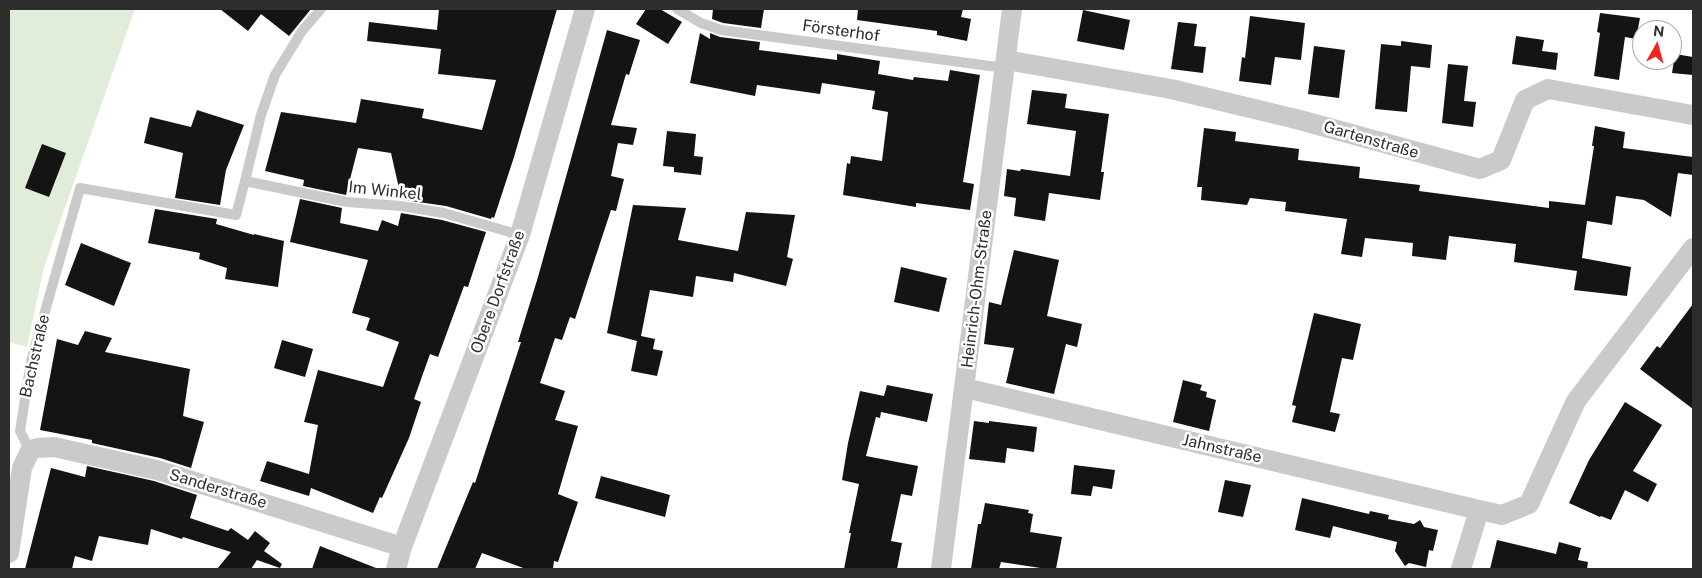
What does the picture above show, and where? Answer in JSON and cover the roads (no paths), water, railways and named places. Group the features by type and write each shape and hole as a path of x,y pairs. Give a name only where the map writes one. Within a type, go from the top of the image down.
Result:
{"street":[{"name":"Obere Dorfstraße","path":"396,569 402,547 520,235 585,9"},
{"name":"Heinrich-Ohm-Straße","path":"941,569 1012,9"},
{"name":"Gartenstraße","path":"1005,64 1171,89 1296,119 1480,169 1501,160 1525,100 1548,89 1693,115"},
{"path":"1461,569 1479,510 1502,515 1529,504 1576,402 1693,248"},
{"name":"Jahnstraße","path":"965,388 1479,510"},
{"name":"Sanderstraße","path":"30,451 37,448 54,448 157,470 402,547"},
{"path":"9,553 22,468 30,451"}],"lane":[{"path":"245,181 261,114 275,75 302,31 321,9"},
{"name":"Försterhof","path":"677,9 701,23 721,30 1005,64"},
{"name":"Bachstraße","path":"30,451 20,431 30,361 80,188 236,215 245,181"},
{"name":"Im Winkel","path":"245,181 347,202 401,206 444,213 520,235"}]}
